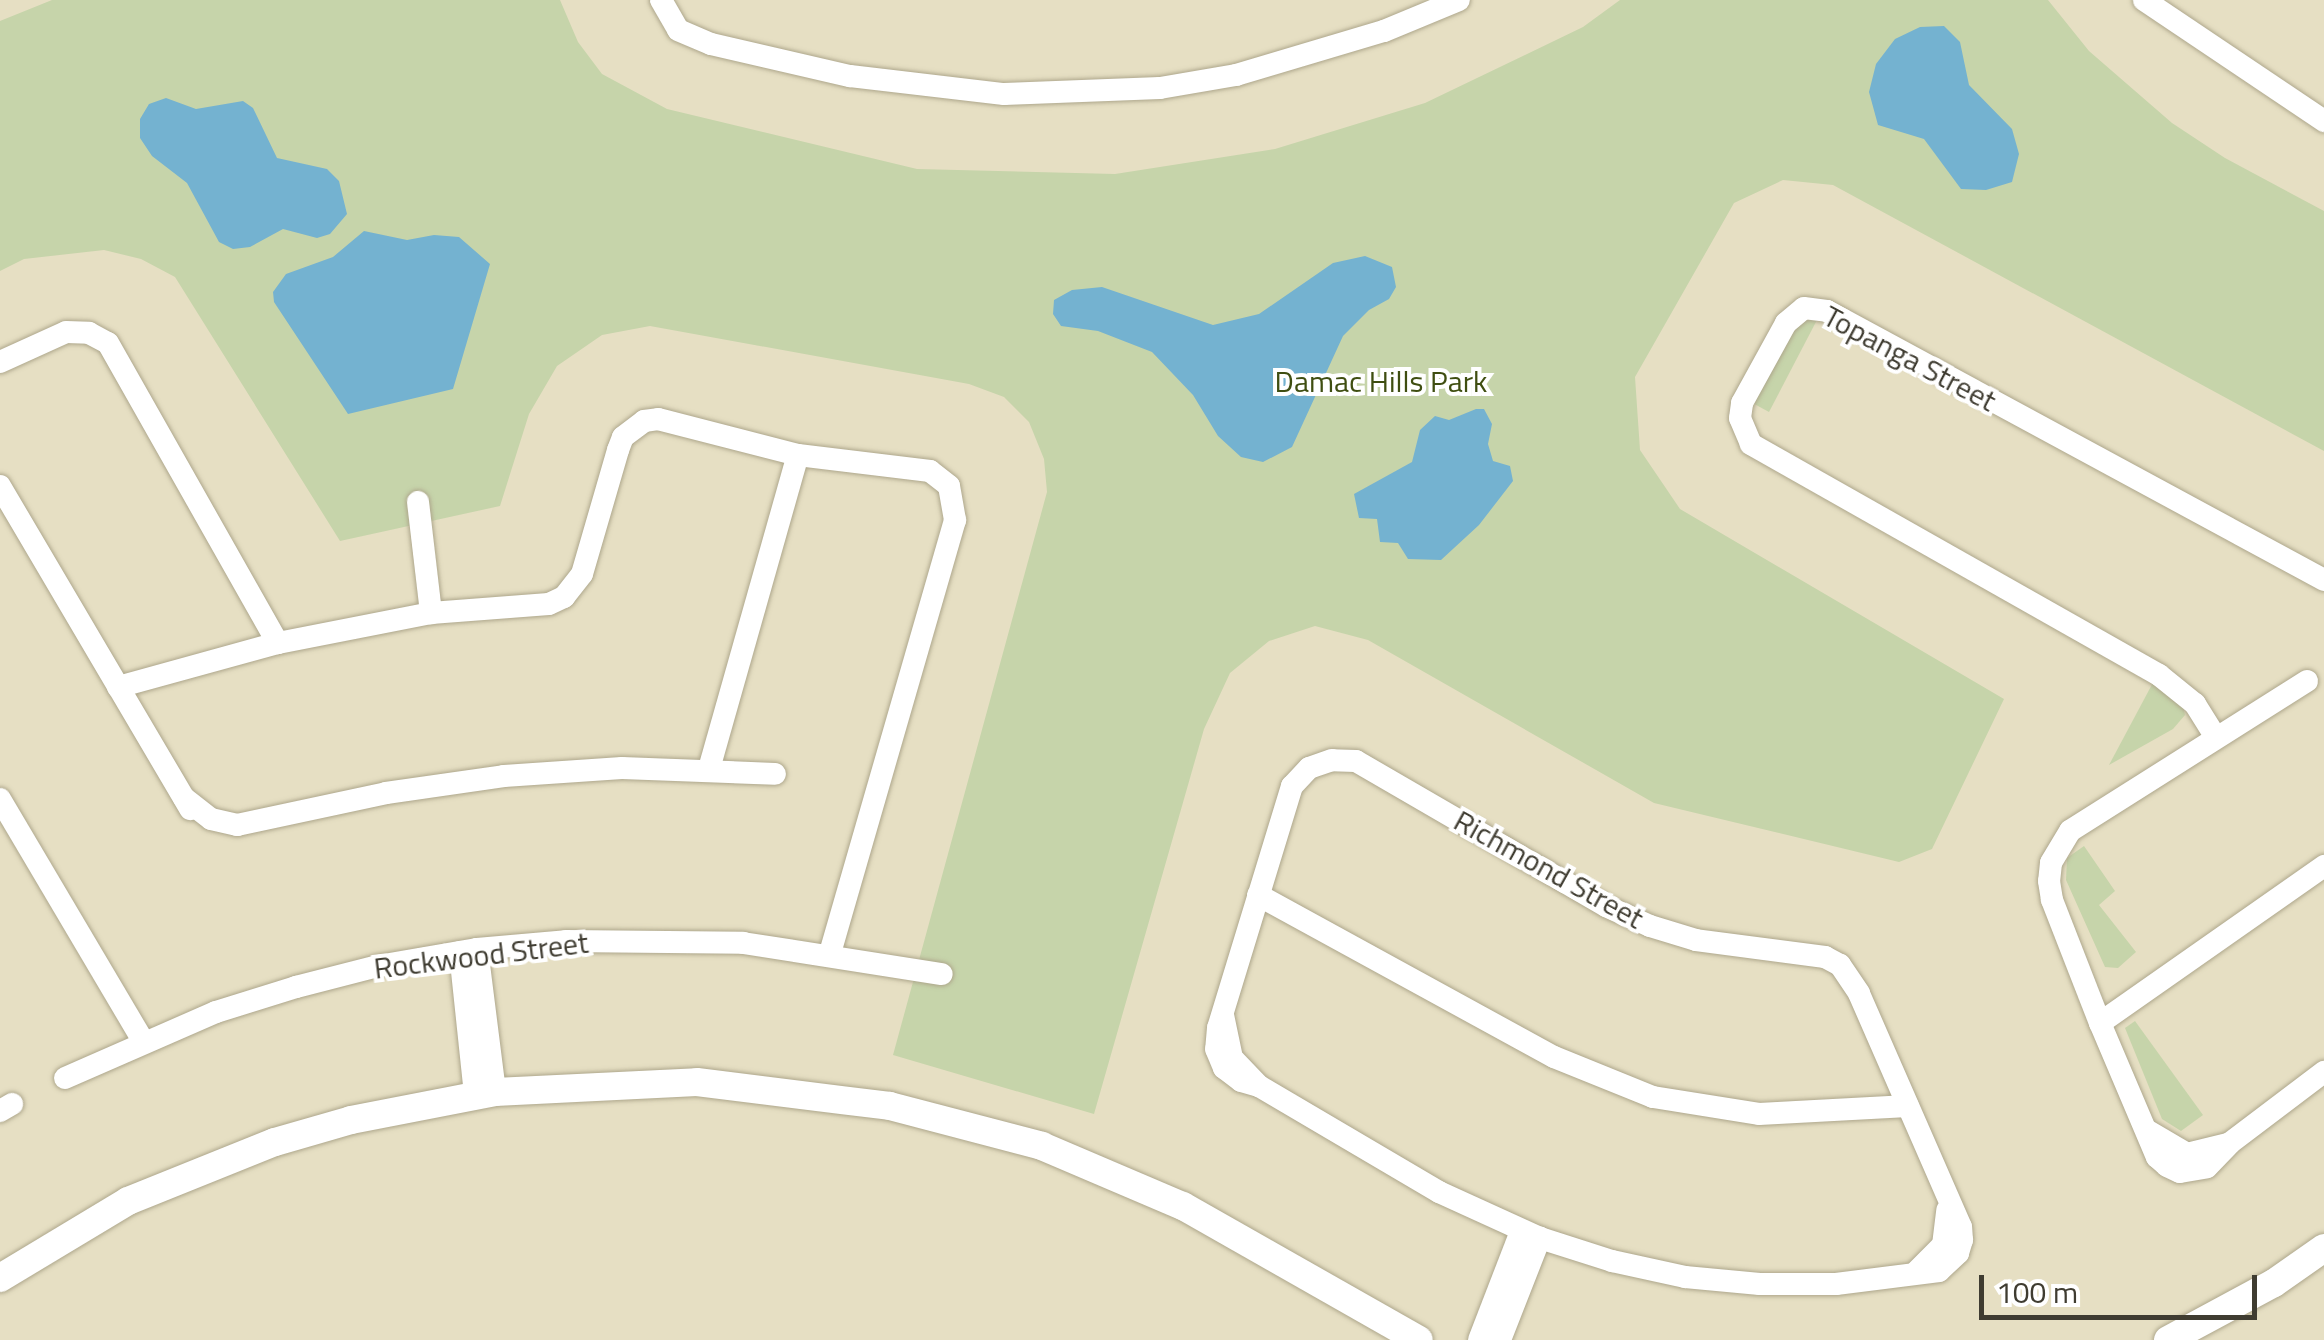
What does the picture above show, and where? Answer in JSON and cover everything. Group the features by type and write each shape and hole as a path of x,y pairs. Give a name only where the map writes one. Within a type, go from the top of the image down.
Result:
{"street":[{"path":"661,0 678,30 711,44 850,76 927,88 1082,93 1160,88 1236,75 1384,30 1458,0"},
{"path":"676,0 687,22 711,44"},
{"path":"2151,3 2324,121"},
{"name":"Topanga Street","path":"2214,736 2194,704 2159,675 1751,444 1740,418 1742,404 1786,323 1804,308 1828,312 2324,580"},
{"path":"0,362 66,332 89,334 108,344 122,360 278,642"},
{"path":"118,687 278,642 431,613 534,607 564,596 582,574 623,437 632,427 658,419 798,456 930,471 949,486 956,508 830,954"},
{"path":"709,769 798,456"},
{"path":"0,486 184,798 202,825 214,832 241,833 270,820 386,793 504,776 622,768 775,774"},
{"path":"418,502 431,613"},
{"path":"2306,682 2214,736 2070,831 2051,863 2052,900 2146,1129 2164,1144 2186,1154 2230,1143 2324,1072"},
{"name":"Richmond Street","path":"1332,760 1356,762 1606,906 1650,926 1712,942 1825,957 1852,977 1961,1227 1958,1253 1939,1271 1910,1276 1836,1284 1742,1282 1612,1261 1530,1234 1439,1192 1260,1086 1232,1058 1223,1015 1258,895 1292,786 1309,768 1332,760"},
{"path":"0,799 143,1042"},
{"path":"2100,1023 2324,866"},
{"path":"1258,895 1554,1057 1654,1097 1759,1114 1812,1115 1908,1106"},
{"name":"Rockwood Street","path":"65,1078 143,1042 296,987 469,951 654,939 830,954 942,974"},
{"path":"469,951 485,1094"},
{"path":"0,1278 128,1201 201,1169 351,1120 485,1094 650,1081 713,1083 818,1094 969,1124 1114,1174 1183,1206 1419,1340"},
{"path":"1479,1340 1530,1234"},
{"path":"1500,1340 1530,1234"},
{"path":"2168,1340 2274,1284 2324,1248"}],"green space":[{"name":"Damac Hills Park","path":"52,0 560,0 578,42 602,74 667,109 917,169 1115,174 1275,149 1425,103 1583,27 1620,0 2048,0 2089,51 2172,123 2225,158 2324,211 2324,451 1833,185 1783,180 1734,203 1635,377 1640,450 1680,509 2004,699 1932,849 1899,862 1654,803 1368,640 1315,626 1269,641 1230,673 1204,729 1094,1114 893,1055 1047,492 1044,459 1029,422 1004,397 969,384 650,326 602,335 557,366 529,414 500,506 340,541 175,277 141,259 104,250 24,259 0,271 0,21"},
{"path":"1797,307 1818,318 1769,412 1747,400"},
{"path":"2156,677 2180,694 2185,715 2173,729 2109,765"},
{"path":"2084,846 2115,891 2099,905 2136,952 2118,968 2105,967 2066,880 2067,858"},
{"path":"2135,1021 2203,1115 2181,1131 2162,1119 2125,1028"}],"water":[{"path":"1944,26 1960,42 1969,85 2012,129 2019,154 2012,182 1986,190 1961,189 1924,139 1878,125 1869,92 1876,64 1895,39 1920,27"},
{"path":"166,98 196,109 243,101 253,108 277,158 327,169 339,181 347,214 330,234 317,238 283,229 250,247 233,249 219,242 187,183 152,156 140,138 140,119 149,104"},
{"path":"364,231 407,240 434,235 459,237 490,264 453,389 348,414 274,302 273,292 286,274 333,257"},
{"path":"1365,256 1392,267 1396,287 1389,299 1369,310 1343,336 1292,447 1263,462 1241,457 1218,436 1193,395 1152,352 1098,331 1061,326 1053,314 1054,300 1072,290 1102,287 1213,325 1259,314 1333,263"},
{"path":"1484,409 1492,424 1488,444 1493,461 1510,466 1513,481 1479,525 1441,560 1408,559 1398,543 1380,542 1377,519 1359,518 1354,494 1412,462 1420,430 1435,416 1449,420"}]}
